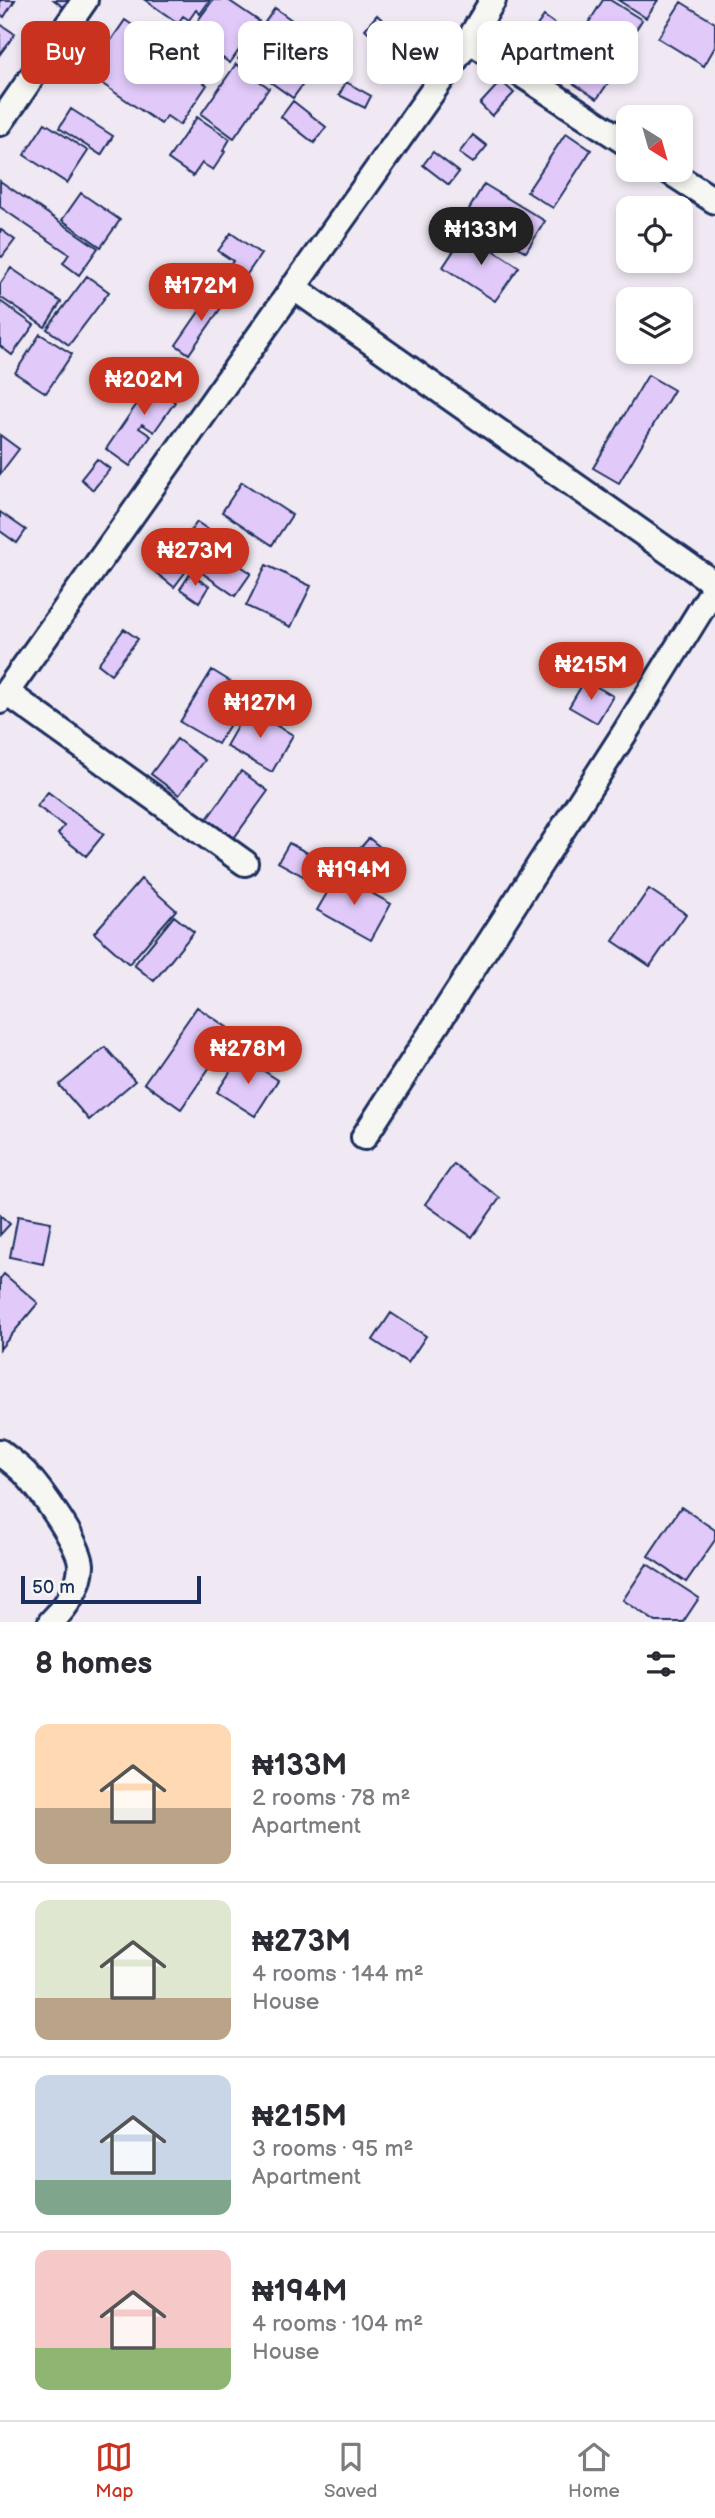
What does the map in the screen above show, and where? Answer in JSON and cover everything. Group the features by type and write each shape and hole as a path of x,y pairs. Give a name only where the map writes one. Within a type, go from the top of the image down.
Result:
{"street":[{"path":"0,123 85,0"},
{"path":"468,0 473,33 616,135"},
{"path":"245,863 3,696 473,33 493,0"},
{"path":"686,182 715,201"},
{"path":"293,287 715,585 624,734 363,1136"},
{"path":"0,1452 26,1474 55,1513 71,1538 81,1564 77,1588 51,1622"}],"building":[{"path":"0,0 15,0 4,17 0,14"},
{"path":"54,0 69,0 63,7"},
{"path":"145,0 210,0 200,14 196,10 189,20 183,16 179,21 175,21"},
{"path":"213,0 228,0 259,21 238,21 238,51 230,63 224,59 224,21 198,21"},
{"path":"603,0 610,0 642,20 638,26 638,21 590,21"},
{"path":"618,0 658,0 646,18"},
{"path":"681,2 715,23 715,47 704,66 658,38"},
{"path":"275,8 293,21 266,21"},
{"path":"377,15 384,21 372,21"},
{"path":"124,21 124,84 207,85 180,125 167,116 161,124 103,84 110,84 110,42"},
{"path":"0,24 15,34 0,54"},
{"path":"236,64 238,84 264,84 269,88 234,138 201,114"},
{"path":"273,84 303,84 293,98"},
{"path":"345,84 350,84 371,96 365,108 339,95"},
{"path":"498,84 504,84 514,93 492,116 480,104"},
{"path":"574,84 607,84 597,99"},
{"path":"293,101 326,127 314,143 281,117"},
{"path":"71,109 113,136 101,155 59,128"},
{"path":"197,117 230,139 213,170 202,163 193,176 168,159"},
{"path":"45,123 88,151 67,183 24,155"},
{"path":"566,133 591,150 553,208 527,192"},
{"path":"473,135 487,146 473,163 459,153"},
{"path":"433,152 459,172 449,185 423,165"},
{"path":"0,181 98,248 79,275 63,263 69,254 0,207"},
{"path":"484,184 545,221 526,252 465,216"},
{"path":"81,193 120,220 101,247 62,220"},
{"path":"0,229 15,240 2,257 0,256"},
{"path":"466,232 519,267 495,301 443,267"},
{"path":"231,233 261,254 229,300 214,290 233,261 218,251"},
{"path":"11,268 61,302 45,327 0,297 0,284"},
{"path":"87,276 109,292 69,345 47,329"},
{"path":"212,293 225,302 189,354 176,345"},
{"path":"0,301 34,325 12,355 0,346"},
{"path":"40,334 72,354 46,393 15,373"},
{"path":"165,363 179,373 164,394 175,402 154,432 142,424 139,428 151,436 130,466 106,449"},
{"path":"648,375 674,390 619,483 593,468"},
{"path":"0,435 19,449 0,474"},
{"path":"97,459 110,469 93,490 81,479"},
{"path":"242,482 292,515 272,545 222,512"},
{"path":"0,512 26,530 17,543 0,531"},
{"path":"197,522 228,543 216,561 226,568 232,560 251,573 235,596 175,554"},
{"path":"167,556 187,570 174,587 155,572"},
{"path":"266,565 311,586 291,627 246,606"},
{"path":"190,574 209,586 199,602 180,589"},
{"path":"124,629 138,639 111,674 98,664"},
{"path":"212,670 249,693 218,744 180,722"},
{"path":"585,680 613,696 597,723 569,707"},
{"path":"247,709 293,735 272,772 226,746"},
{"path":"177,739 205,760 179,795 151,774"},
{"path":"241,771 268,791 234,838 207,819"},
{"path":"48,792 104,834 86,856 58,834 64,826 37,806"},
{"path":"369,838 404,867 386,889 351,859"},
{"path":"289,843 332,866 321,886 278,862"},
{"path":"338,874 391,904 371,940 317,910"},
{"path":"141,879 176,910 129,964 94,933"},
{"path":"649,889 686,914 650,966 613,941"},
{"path":"174,916 194,932 154,981 134,965"},
{"path":"197,1007 234,1032 181,1109 144,1083"},
{"path":"105,1047 135,1081 89,1120 59,1085"},
{"path":"241,1056 278,1080 255,1116 217,1092"},
{"path":"454,1164 500,1198 472,1237 425,1204"},
{"path":"0,1215 10,1224 0,1235"},
{"path":"18,1216 51,1222 43,1264 10,1257"},
{"path":"4,1274 38,1303 0,1349 0,1279"},
{"path":"391,1313 426,1336 408,1363 373,1340"},
{"path":"681,1507 715,1530 715,1540 686,1582 648,1556"},
{"path":"647,1564 699,1598 683,1622 656,1622 623,1600"}]}
